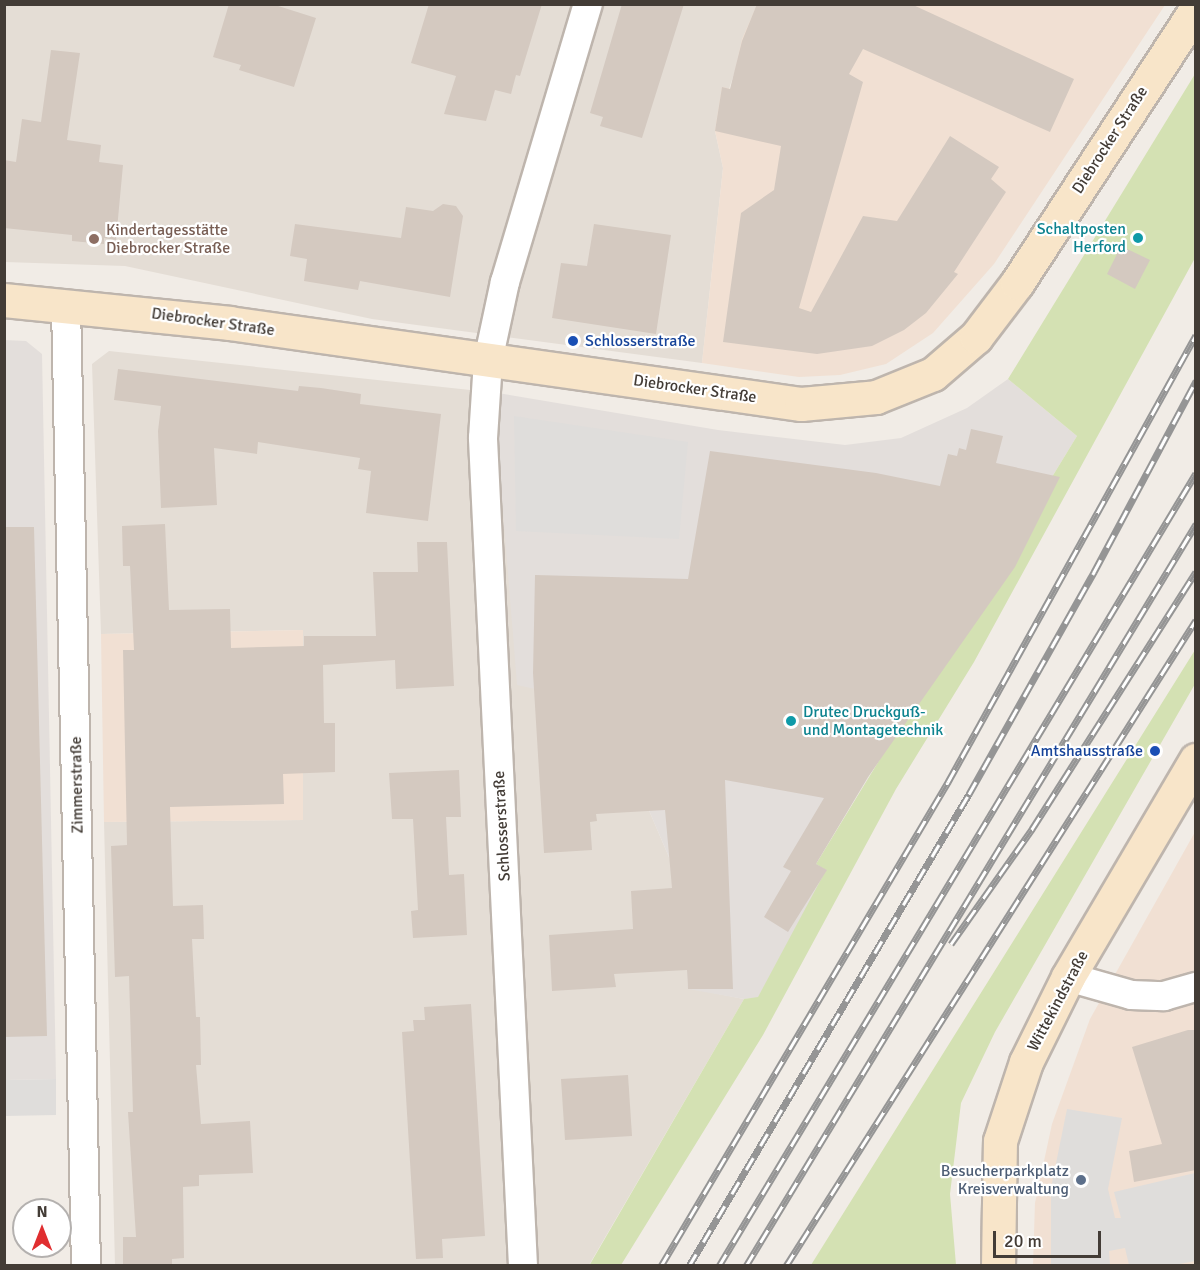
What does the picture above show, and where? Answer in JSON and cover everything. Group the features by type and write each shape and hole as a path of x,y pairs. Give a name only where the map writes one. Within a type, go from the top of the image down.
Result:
{"main road":[{"name":"Diebrocker Straße","path":"4,300 229,323 801,404 876,398 908,386 956,356 983,328 1017,283 1196,9"},
{"name":"Wittekindstraße","path":"998,1266 997,1178 1007,1110 1026,1062 1068,977 1196,760"}],"street":[{"name":"Schlosserstraße","path":"523,1266 483,438 488,361 505,282 588,4"},
{"name":"Zimmerstraße","path":"66,305 86,1266"},
{"path":"1068,977 1131,994 1164,996 1196,987"}],"shaded area":[{"path":"5,5 757,5 715,131 723,168 702,363 372,319 125,266 5,262"},
{"path":"757,5 1165,5 994,264 933,333 886,364 840,375 799,377 702,363 723,168 715,131 718,111 722,87 731,89 742,39"},
{"path":"4,340 26,341 42,354 56,1079 5,1080"},
{"path":"109,351 498,393 535,689 633,773 683,890 688,988 744,999 589,1265 115,1265 104,822 303,820 303,630 101,634 92,364"},
{"path":"1008,379 1077,436 816,863 827,870 758,998 744,999 688,989 683,890 633,773 535,689 517,685 497,438 498,393 718,430 845,445 901,438 967,408"},
{"path":"514,416 688,442 679,539 516,531"},
{"path":"303,630 303,820 104,822 101,634"},
{"path":"1195,832 1195,1265 1033,1266 1035,1203 1052,1124 1090,1019"},
{"path":"56,1079 56,1115 5,1116 5,1080"},
{"name":"Besucherparkplatz Kreisverwaltung","path":"1067,1109 1122,1118 1108,1189 1115,1218 1121,1218 1114,1192 1195,1173 1195,1261 1175,1265 1129,1265 1125,1248 1109,1251 1110,1265 1051,1265 1051,1188"}],"green space":[{"path":"1195,74 1195,258 974,662 896,789 763,1035 621,1265 589,1266 744,999 758,997 826,870 816,864 1077,436 1008,379"},
{"path":"1195,650 1195,684 995,1032 961,1103 950,1194 956,1265 811,1265"}],"building":[{"path":"229,4 272,4 316,18 294,87 239,70 241,65 213,57"},
{"path":"429,4 542,4 520,76 516,75 511,94 495,90 486,121 444,114 456,76 411,63"},
{"path":"622,4 684,4 642,138 600,126 603,117 590,113"},
{"path":"757,4 911,4 1074,79 1050,132 863,49 849,74 863,82 799,308 811,312 863,216 897,221 950,136 999,167 991,179 1006,192 954,272 958,274 926,313 904,330 872,346 817,354 723,342 741,213 774,190 781,146 715,131 722,87 730,89 742,41"},
{"path":"51,50 80,53 67,140 101,145 99,162 123,165 116,240 104,238 104,244 72,241 72,235 4,228 4,160 16,162 22,119 41,122"},
{"path":"443,204 456,206 463,216 450,297 360,281 358,290 304,281 307,259 290,256 295,224 401,238 406,207 433,211"},
{"path":"594,224 671,235 656,334 552,318 561,263 587,266"},
{"path":"1121,246 1150,260 1135,289 1107,274"},
{"path":"118,369 298,391 299,386 321,388 361,394 360,404 441,414 428,521 366,513 371,471 358,469 360,458 258,442 257,454 214,448 217,505 161,508 158,431 161,406 114,400"},
{"name":"Drutec Druckguß- und Montagetechnik","path":"971,429 1003,436 996,463 1060,477 1015,567 868,777 816,864 827,870 788,932 764,917 791,871 783,867 824,798 725,780 733,989 688,989 687,970 614,974 616,987 552,991 549,935 633,929 631,891 672,888 665,810 596,814 597,821 590,822 592,850 544,853 533,673 535,575 688,579 710,451 876,473 940,486 948,454 957,456 959,448 966,450"},
{"path":"165,524 169,610 230,609 231,648 304,646 304,636 376,636 373,572 418,572 417,542 447,542 454,686 396,689 395,660 323,665 324,723 335,723 335,772 283,774 284,804 170,807 173,906 203,905 204,939 192,939 196,1017 200,1017 201,1065 196,1065 201,1124 250,1121 253,1173 199,1175 199,1186 183,1187 184,1258 172,1259 172,1266 123,1266 123,1237 136,1237 128,1112 133,1112 129,976 115,977 111,846 127,845 123,650 134,650 130,566 123,566 122,526"},
{"path":"4,527 34,527 47,1036 4,1037"},
{"path":"459,770 461,817 446,817 449,875 464,874 467,935 413,938 411,911 418,910 413,819 392,819 389,773"},
{"path":"471,1004 485,1236 442,1239 443,1258 416,1259 402,1032 414,1031 413,1020 425,1020 424,1007"},
{"path":"1188,1030 1196,1030 1196,1170 1134,1182 1129,1151 1162,1144 1132,1047"},
{"path":"628,1075 632,1136 565,1140 561,1079"}],"railway":[{"path":"661,1266 948,782 1196,335"},
{"path":"689,1266 969,794 1094,572 1196,381"},
{"path":"719,1266 1196,473"},
{"path":"746,1266 1196,524"},
{"path":"951,944 1032,829 1196,572"},
{"path":"786,1266 1196,620"}],"place":[{"name":"Schaltposten Herford","path":"1138,238"},
{"name":"Kindertagesstätte Diebrocker Straße","path":"94,239"},
{"name":"Schlosserstraße","path":"573,341"},
{"name":"Drutec Druckguß- und Montagetechnik","path":"791,721"},
{"name":"Amtshausstraße","path":"1155,751"},
{"name":"Besucherparkplatz Kreisverwaltung","path":"1081,1180"}]}
